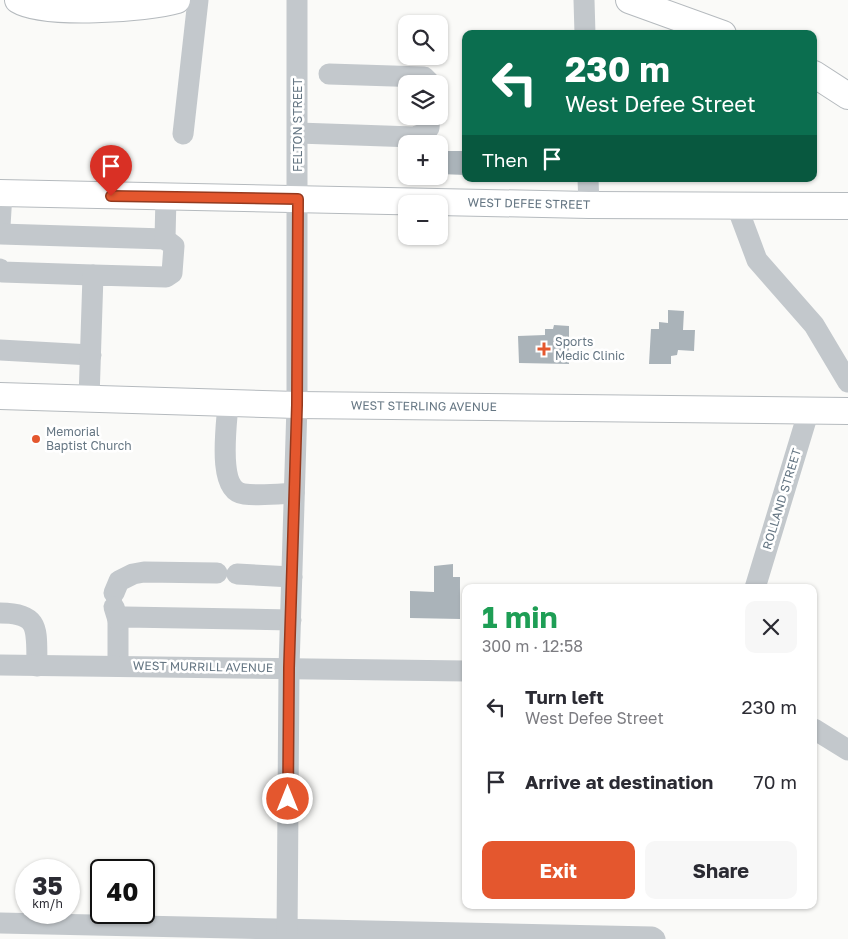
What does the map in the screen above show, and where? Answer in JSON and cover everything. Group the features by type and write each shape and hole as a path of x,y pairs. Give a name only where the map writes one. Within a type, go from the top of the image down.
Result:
{"main road":[{"path":"18,0 67,10 131,8 177,0"},
{"path":"629,0 712,30"},
{"path":"817,76 848,96"},
{"name":"WEST DEFEE STREET","path":"1,193 589,205 736,204 848,206"},
{"name":"WEST STERLING AVENUE","path":"0,396 297,405 848,411"}],"street":[{"path":"183,134 198,0"},
{"name":"FELTON STREET","path":"287,934 289,668 297,405 297,0"},
{"path":"584,0 585,30"},
{"path":"329,74 398,76"},
{"path":"298,134 414,137 423,134 429,128 429,125"},
{"path":"588,182 589,205"},
{"path":"0,226 1,193"},
{"path":"165,239 166,196"},
{"path":"736,204 757,260 814,325 848,382"},
{"path":"0,234 165,239 174,246 172,273 166,277 2,272 0,269"},
{"path":"89,399 93,275"},
{"path":"0,350 90,355"},
{"path":"228,403 226,467 228,482 234,490 243,494 294,494"},
{"name":"ROLLAND STREET","path":"756,584 809,410"},
{"path":"118,666 115,607 120,581 133,574 227,574 292,577"},
{"path":"115,607 125,617 291,620"},
{"path":"0,613 19,613 30,620 36,629 37,666"},
{"name":"WEST MURRILL AVENUE","path":"0,665 462,671"},
{"path":"817,731 848,750"},
{"path":"0,923 287,934 652,937 655,939"}],"building":[{"path":"448,151 462,151 462,175 448,174"},
{"path":"668,310 684,311 683,330 695,330 694,351 678,350 677,355 671,356 671,364 649,364 651,329 659,329 659,322 668,323"},
{"name":"Sports Medic Clinic","path":"554,325 569,326 569,364 519,363 518,336 545,335 545,329 553,329"},
{"path":"453,564 453,577 460,577 460,619 410,618 410,591 434,592 434,566"}],"place":[{"name":"Sports Medic Clinic","path":"544,349"},
{"name":"Memorial Baptist Church","path":"36,439"}],"route":[{"path":"111,196 298,199 297,405 289,668 288,799"}]}
